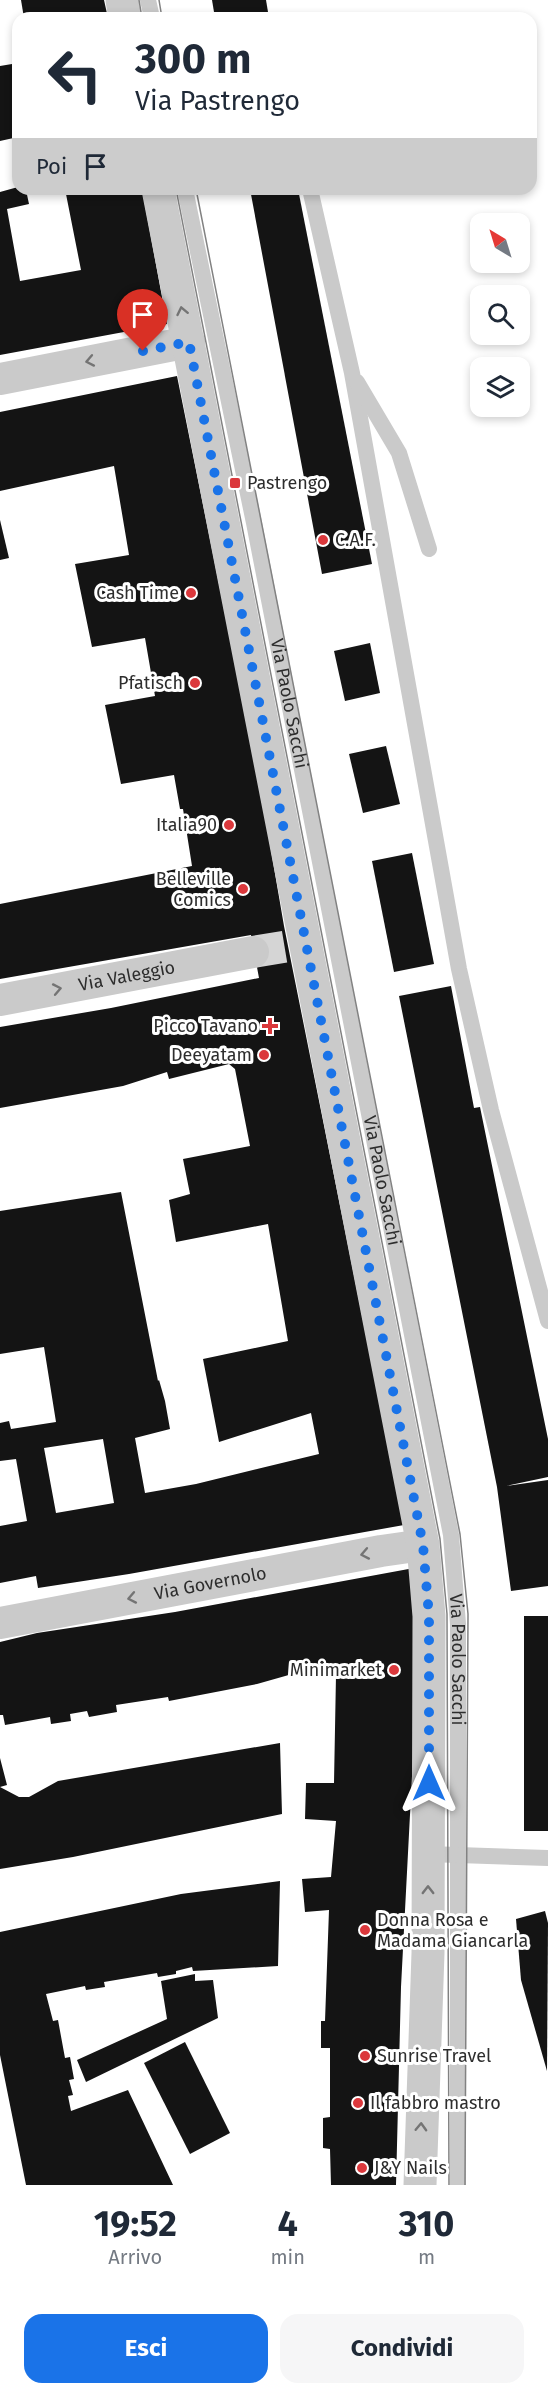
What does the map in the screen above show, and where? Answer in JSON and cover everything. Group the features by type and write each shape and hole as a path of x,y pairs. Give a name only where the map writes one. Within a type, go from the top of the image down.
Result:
{"street":[{"name":"Via Paolo Sacchi","path":"159,195 189,342 298,944 423,1545 443,1855 428,1953 420,2185"},
{"path":"0,379 189,342"},
{"name":"Via Valeggio","path":"0,1000 254,952"},
{"name":"Via Governolo","path":"0,1623 423,1545"}],"lane":[{"name":"Via Paolo Sacchi","path":"186,195 254,523 451,1535 458,1624 443,1855 458,2185"},
{"path":"311,195 352,373 459,969 491,1110 548,1321"},
{"path":"352,373 399,453 429,549"},
{"path":"443,1855 548,1858"}],"building":[{"path":"21,0 104,0 107,12 23,12"},
{"path":"212,0 266,0 268,12 214,12"},
{"path":"12,64 12,138 0,141 0,66"},
{"path":"12,189 12,195 27,195 29,204 7,209 20,281 81,270 66,195 143,195 167,324 0,355 0,192"},
{"path":"251,195 299,195 372,564 322,574"},
{"path":"177,376 404,1525 38,1588 36,1576 0,1583 0,1526 27,1521 16,1459 0,1461 0,1423 9,1421 11,1429 56,1422 44,1347 0,1354 0,1211 121,1192 158,1381 165,1401 170,1429 135,1438 145,1493 196,1484 319,1454 311,1413 219,1442 203,1359 288,1341 268,1224 176,1242 169,1200 190,1194 183,1159 250,1146 235,1069 229,1064 169,1079 167,1072 123,1086 0,1108 0,1027 111,1008 259,978 251,935 0,979 0,904 192,866 183,809 180,809 174,775 121,784 105,705 155,696 145,638 92,647 75,564 129,555 114,466 0,491 0,412","holes":["103,1439 114,1503 56,1513 44,1448"]},
{"path":"0,520 9,558 0,560"},
{"path":"370,643 380,693 345,701 334,651"},
{"path":"386,746 400,804 363,813 349,754"},
{"path":"412,853 434,964 394,972 372,861"},
{"path":"451,986 474,1108 480,1107 548,1439 548,1477 506,1486 548,1480 548,1586 511,1591 497,1487 399,996"},
{"path":"414,1568 413,1757 401,1987 396,2185 331,2185 330,2149 323,2148 323,2118 330,2117 330,2048 321,2048 321,2021 325,2021 329,1910 305,1912 302,1879 331,1877 336,1821 305,1819 306,1783 334,1783 336,1675 324,1665 257,1684 169,1701 168,1697 116,1705 117,1712 89,1717 87,1711 70,1714 71,1721 51,1724 50,1717 5,1725 3,1715 0,1715 0,1642 37,1633 175,1612"},
{"path":"524,1616 548,1616 548,1831 524,1831"},
{"path":"280,1743 282,1814 73,1857 0,1869 0,1787 19,1797 29,1797 58,1781"},
{"path":"0,1758 7,1785 0,1787"},
{"path":"280,1881 278,1966 193,1971 192,1967 176,1971 176,1974 158,1977 157,1973 104,1982 105,1987 86,1990 85,1986 46,1994 53,2021 58,2020 65,2058 70,2057 74,2079 69,2080 73,2095 68,2096 71,2111 128,2090 173,2185 26,2185 0,2055 0,1932 181,1894"},
{"path":"545,1911 548,1923 547,2071 521,1980 516,1919"},
{"path":"195,1974 195,1981 213,1980 218,2018 86,2082 77,2060 167,2019 161,1981"},
{"path":"185,2042 230,2133 190,2154 144,2063"}],"tunnel":[{"path":"253,952 289,946"}],"tram line":[{"path":"139,0 141,12"},
{"path":"159,0 161,12"},
{"path":"177,195 440,1539 447,1614 449,2185"},
{"path":"197,195 460,1534 468,1614 465,2185"}],"place":[{"name":"Pastrengo","path":"235,483"},
{"name":"C.A.F.","path":"323,540"},
{"name":"Cash Time","path":"191,593"},
{"name":"Pfatisch","path":"195,683"},
{"name":"Italia90","path":"229,825"},
{"name":"Belleville Comics","path":"243,889"},
{"name":"Picco Tavano","path":"270,1026"},
{"name":"Deeyatam","path":"264,1055"},
{"name":"Minimarket","path":"394,1670"},
{"name":"Donna Rosa e Madama Giancarla","path":"365,1930"},
{"name":"Sunrise Travel","path":"365,2056"},
{"name":"Il fabbro mastro","path":"358,2103"},
{"name":"J&Y Nails","path":"362,2168"}],"route":[{"path":"143,351 189,342 423,1545 429,1616 429,1783"}]}
